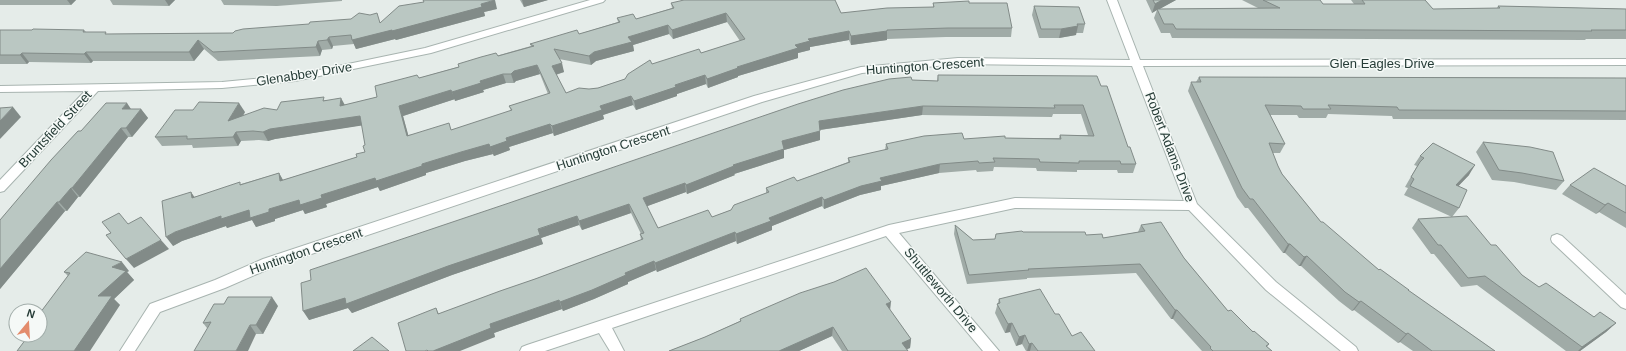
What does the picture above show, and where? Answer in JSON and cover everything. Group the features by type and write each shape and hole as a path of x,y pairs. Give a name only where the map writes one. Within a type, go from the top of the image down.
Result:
{"street":[{"name":"Glenabbey Drive","path":"0,89 222,85 295,78 427,51 600,0"},
{"name":"Robert Adams Drive","path":"1112,0 1192,206 1271,286 1351,351"},
{"name":"Huntington Crescent","path":"127,351 154,308 220,284 268,262 758,99 860,70 958,61 1137,63"},
{"name":"Glen Eagles Drive","path":"1137,63 1626,62"},
{"name":"Bruntsfield Street","path":"0,188 94,88"},
{"path":"527,351 889,230 1015,203 1192,206"},
{"name":"Shuttleworth Drive","path":"889,230 992,351"},
{"path":"1557,239 1626,303"},
{"path":"603,326 617,351"}],"building":[{"path":"423,0 495,0 481,4 482,7 352,40 351,35 329,37 327,40 318,41 316,47 213,52 198,40 189,52 86,52 84,54 22,53 20,55 0,55 0,30 84,30 83,32 106,32 105,34 233,33 243,29 351,19 359,13 370,15 377,13 380,23 399,6 424,2"},
{"path":"684,0 835,0 841,13 887,8 934,7 933,3 969,1 969,3 1007,3 1012,28 887,30 851,36 849,31 808,39 810,41 795,45 798,48 737,67 738,68 707,79 705,75 675,85 676,87 634,101 631,96 600,106 602,110 552,126 550,124 506,138 507,141 490,147 489,144 461,152 422,164 422,166 376,181 375,178 321,195 322,198 300,205 299,200 269,209 269,212 250,218 249,210 221,219 221,216 175,232 166,237 162,201 191,192 192,198 240,182 240,185 279,173 280,181 357,157 356,154 365,152 360,116 270,129 263,132 236,132 233,137 187,139 187,136 155,137 175,110 193,110 199,102 239,103 228,121 264,108 277,110 281,102 324,97 323,101 341,98 340,106 377,97 375,86 417,75 419,78 459,67 458,64 496,53 498,56 534,46 530,44 577,30 579,34 620,22 617,18 633,14 636,19 674,8 671,3","holes":["726,13 745,39 701,53 699,49 652,64 650,60 628,74 625,79 598,88 579,88 566,93 552,66 562,63 554,49 589,56 594,52 632,42 628,37 668,25 672,30","537,65 550,93 509,106 512,110 451,130 449,123 407,136 399,106 451,90 452,92 481,83 480,81 503,74 511,74 514,71"]},
{"path":"1153,0 1162,0 1155,4"},
{"path":"1263,0 1320,0 1323,4 1365,4 1362,0 1425,0 1433,9 1500,8 1498,6 1626,9 1626,30 1176,29 1173,24 1164,24 1157,9 1280,8"},
{"path":"1034,6 1079,7 1085,24 1077,24 1078,26 1061,29 1041,29"},
{"path":"938,75 1097,76 1101,86 1107,86 1128,147 1130,147 1136,164 1121,164 1120,161 1079,161 1079,163 1040,162 1039,159 993,158 995,162 979,163 978,161 940,164 880,178 882,181 861,186 824,200 822,197 769,218 771,221 736,234 735,232 655,263 654,261 625,273 626,275 592,290 560,302 559,300 490,324 491,328 433,351 406,351 398,323 436,308 438,314 643,239 640,234 644,233 629,204 579,221 577,216 538,229 540,235 448,266 346,304 345,298 303,311 301,283 311,280 310,270 843,90 889,79 911,77 912,80 938,81","holes":["1054,105 1083,105 1094,136 1060,135 1061,139 1005,138 1005,136 964,139 962,133 924,136 886,144 888,149 848,158 850,162 797,181 794,177 766,188 769,192 734,205 731,210 712,217 708,210 658,228 643,198 685,183 686,185 734,166 733,165 784,149 782,141 820,131 819,121 923,106 1055,108"]},
{"path":"1199,77 1626,78 1626,111 1399,110 1397,107 1328,105 1331,109 1303,109 1301,106 1265,105 1285,144 1269,143 1278,166 1282,174 1321,222 1323,222 1379,270 1380,269 1495,351 1432,351 1361,301 1359,302 1345,292 1307,256 1304,257 1290,244 1288,244 1253,199 1250,199 1242,188 1191,82 1201,82"},
{"path":"106,103 127,103 122,109 141,109 126,128 121,128 72,188 59,202 57,202 0,269 0,220 51,160 78,131 81,131"},
{"path":"13,107 0,121 0,108"},
{"path":"1483,142 1530,147 1553,152 1564,181 1499,170"},
{"path":"1433,143 1475,165 1456,185 1467,190 1459,208 1410,186 1414,179 1411,177 1424,158 1420,156"},
{"path":"1594,168 1626,186 1626,213 1608,203 1605,205 1570,185"},
{"path":"119,213 128,224 141,217 161,240 126,259 106,235 111,233 102,222"},
{"path":"1467,216 1491,245 1496,245 1522,275 1539,287 1546,283 1594,317 1600,312 1616,323 1582,347 1485,276 1468,278 1441,245 1438,245 1418,219"},
{"path":"1161,222 1184,258 1228,311 1231,310 1253,332 1254,331 1269,344 1266,346 1272,351 1213,351 1177,310 1175,310 1140,264 1028,269 1029,270 969,275 955,225 973,240 995,239 996,234 1022,231 1085,232 1086,235 1102,234 1103,238 1145,231 1141,225"},
{"path":"86,252 122,262 112,267 126,271 98,296 112,296 74,351 17,351 23,343 48,343 48,303 70,273 64,272"},
{"path":"866,268 891,302 886,304 911,339 902,343 908,351 848,351 833,327 779,351 669,351 705,337 741,321 740,319 800,293 834,282"},
{"path":"1040,289 1055,314 1059,314 1072,336 1081,332 1095,351 1038,351 1032,343 1029,344 1025,335 1019,337 1012,323 1008,324 997,304 1000,303 999,299"},
{"path":"228,297 272,297 256,325 250,325 236,351 194,351 211,322 203,323 214,304 224,304"},
{"path":"372,337 389,351 353,351"}]}
